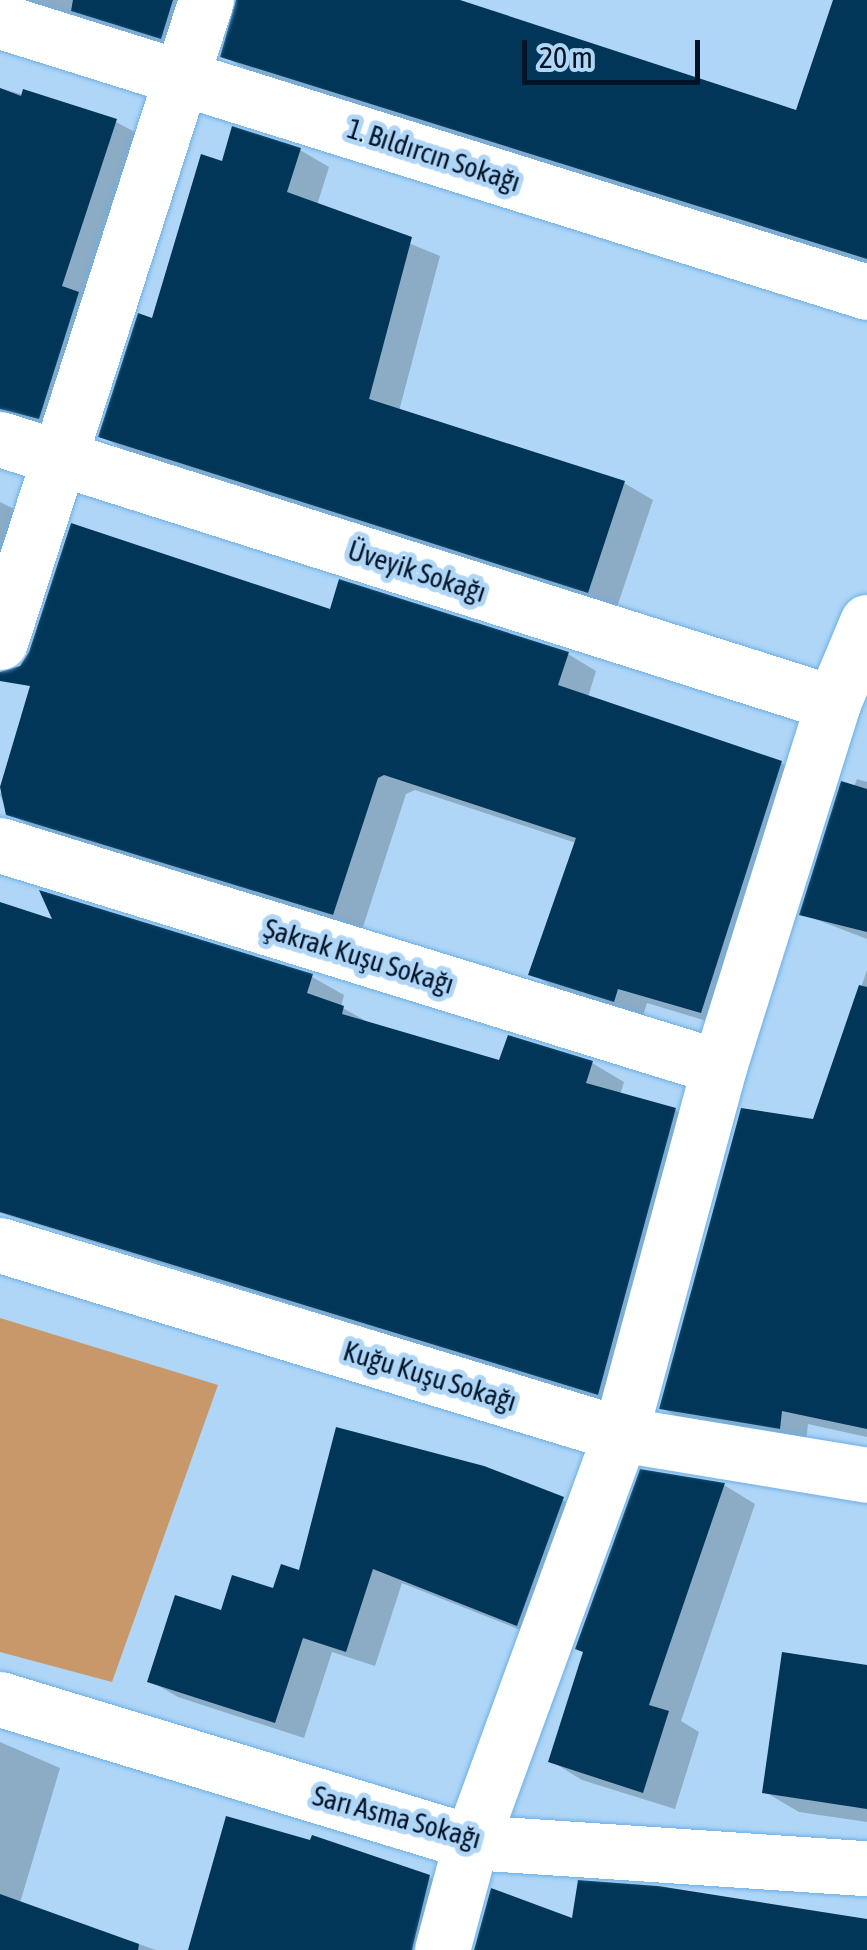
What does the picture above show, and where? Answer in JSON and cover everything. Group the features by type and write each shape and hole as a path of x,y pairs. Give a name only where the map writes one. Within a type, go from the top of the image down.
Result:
{"street":[{"path":"0,642 206,0"},
{"name":"1. Bıldırcın Sokağı","path":"0,21 867,292"},
{"name":"Üveyik Sokağı","path":"0,439 833,703"},
{"path":"442,1950 471,1842 620,1434 719,1067 833,703 867,622"},
{"name":"Şakrak Kuşu Sokağı","path":"0,845 719,1067"},
{"name":"Kuğu Kuşu Sokağı","path":"0,1245 620,1434 867,1475"},
{"name":"Sarı Asma Sokağı","path":"0,1699 471,1842 867,1868"}],"shaded area":[{"path":"0,1318 218,1385 112,1682 0,1652"}],"building":[{"path":"73,0 173,0 161,39 71,11"},
{"path":"236,0 460,0 796,110 833,0 867,0 867,259 220,57"},
{"path":"0,88 21,96 23,89 117,119 62,286 79,292 39,419 0,409"},
{"path":"232,126 301,148 287,192 412,237 369,399 625,481 588,593 98,437 138,313 152,318 201,154 222,161"},
{"path":"71,523 330,609 339,579 569,652 558,685 782,761 701,1013 618,989 614,1002 528,975 576,838 384,775 378,778 333,915 6,815 0,787 30,686 0,681 0,672 20,666 29,652"},
{"path":"841,781 867,789 867,932 799,915"},
{"path":"39,890 313,974 307,993 344,1006 342,1014 499,1060 508,1035 593,1061 586,1083 676,1108 598,1395 0,1212 0,902 52,919"},
{"path":"859,985 867,987 867,1429 782,1411 780,1429 659,1409 741,1108 813,1119"},
{"path":"336,1427 484,1466 564,1497 517,1626 373,1569 346,1652 303,1638 275,1723 147,1682 175,1595 221,1610 232,1575 273,1588 281,1564 299,1570"},
{"path":"640,1469 725,1483 649,1705 669,1711 643,1793 548,1762 583,1652 575,1649"},
{"path":"782,1652 867,1665 867,1809 762,1793"},
{"path":"226,1816 310,1840 312,1835 430,1875 412,1950 188,1950"},
{"path":"578,1880 658,1886 867,1919 867,1950 474,1950 491,1888 572,1918"},
{"path":"0,1894 139,1944 138,1950 0,1950"}]}
